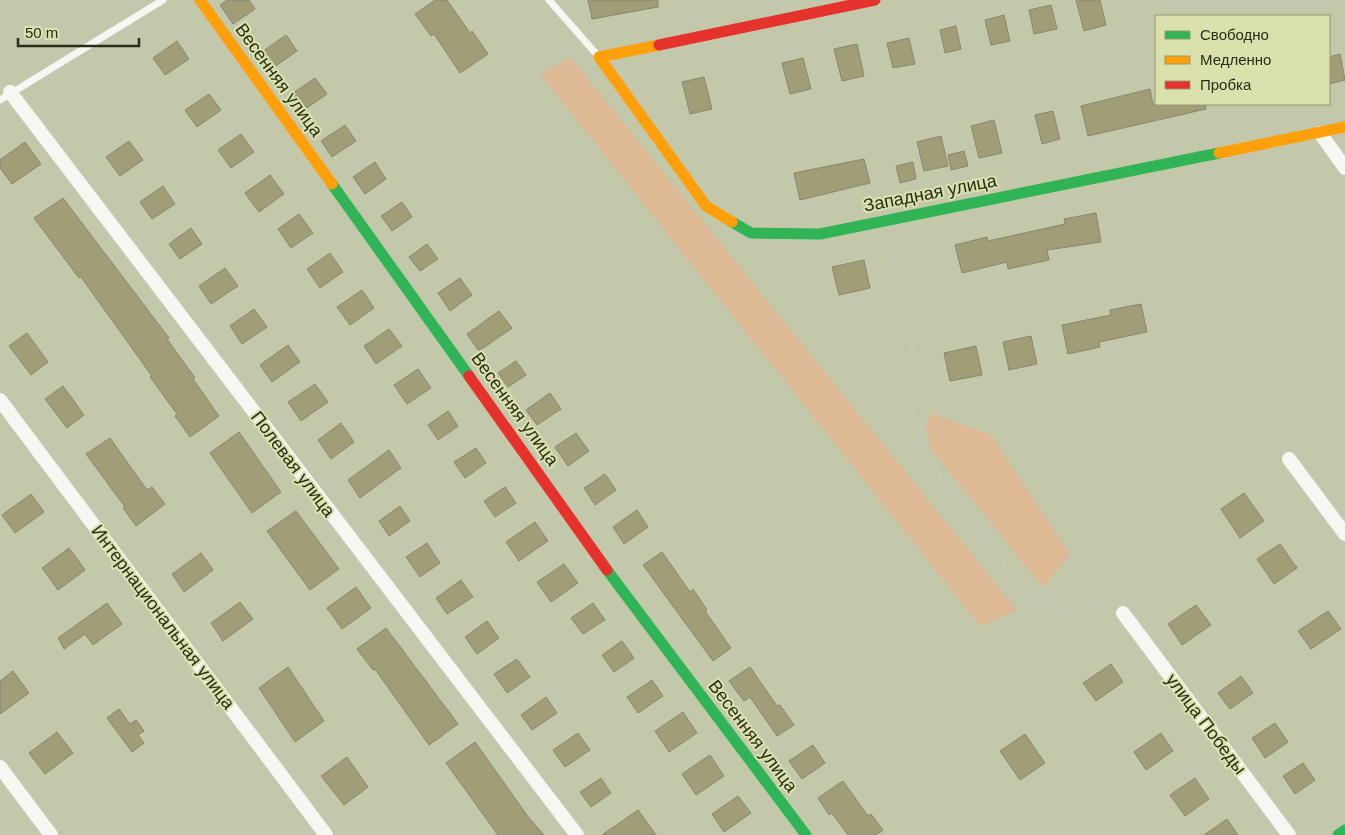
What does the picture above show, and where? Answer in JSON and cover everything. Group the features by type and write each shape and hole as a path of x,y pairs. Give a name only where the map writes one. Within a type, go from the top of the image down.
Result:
{"street":[{"name":"Весенняя улица","path":"200,0 630,602 806,835"},
{"path":"599,58 875,0"},
{"name":"Западная улица","path":"599,58 706,206 751,232 820,234 886,219 1345,127"},
{"name":"Полевая улица","path":"5,96 577,835"},
{"path":"1320,133 1345,168"},
{"name":"Интернациональная улица","path":"0,400 326,835"},
{"path":"1289,459 1345,534"},
{"name":"улица Победы","path":"1123,613 1289,835"},
{"path":"0,767 51,835"},
{"path":"1338,835 1345,830"}],"lane":[{"path":"5,96 162,0"},
{"path":"549,0 599,58"}],"path":[{"path":"886,219 916,367 912,413 926,454 1026,595 1059,612 1096,605 1123,613"}],"shaded area":[{"path":"571,58 1017,610 980,626 540,74"},
{"path":"930,413 991,435 1070,555 1043,587 931,449 926,430"}],"building":[{"path":"227,0 249,0 255,9 233,24 220,5"},
{"path":"435,0 447,0 470,33 472,31 488,54 460,73 434,34 431,36 415,14"},
{"path":"588,0 658,0 658,7 592,19"},
{"path":"1076,0 1100,0 1106,25 1084,31"},
{"path":"1051,5 1057,29 1034,34 1029,10"},
{"path":"1004,15 1010,41 991,45 985,20"},
{"path":"956,26 961,49 945,53 940,30"},
{"path":"286,35 297,51 270,70 259,54"},
{"path":"909,38 915,64 893,68 887,43"},
{"path":"177,41 189,59 165,75 153,58"},
{"path":"857,44 864,76 842,81 834,49"},
{"path":"1340,54 1345,80 1330,84 1330,57"},
{"path":"803,58 811,89 790,94 782,63"},
{"path":"704,77 712,109 690,114 682,82"},
{"path":"315,78 327,94 301,112 290,95"},
{"path":"1150,89 1153,104 1155,105 1205,105 1206,109 1088,136 1081,106"},
{"path":"209,94 221,110 197,127 185,110"},
{"path":"1053,111 1060,139 1042,144 1035,115"},
{"path":"994,120 1002,153 979,158 971,126"},
{"path":"345,125 356,141 332,157 321,141"},
{"path":"241,134 254,152 231,168 218,150"},
{"path":"941,136 948,166 924,171 917,142"},
{"path":"129,141 143,160 120,176 106,157"},
{"path":"25,142 41,164 12,184 0,168 0,160"},
{"path":"964,151 968,166 951,170 948,155"},
{"path":"864,159 870,183 800,200 794,173"},
{"path":"375,162 386,179 365,194 353,177"},
{"path":"913,162 916,179 900,183 896,166"},
{"path":"270,175 284,194 259,212 245,193"},
{"path":"163,186 175,204 152,219 140,202"},
{"path":"63,198 169,338 167,339 219,416 190,437 175,416 177,414 150,377 152,376 81,277 79,278 34,218"},
{"path":"402,202 412,217 392,231 381,216"},
{"path":"1096,213 1101,242 1047,250 1049,260 1008,269 1007,262 962,273 955,245 987,237 988,241 1065,224 1064,219"},
{"path":"299,214 313,233 291,248 278,229"},
{"path":"191,228 202,244 180,259 169,244"},
{"path":"427,244 438,259 420,271 409,257"},
{"path":"330,253 343,272 320,288 307,269"},
{"path":"864,260 870,288 839,295 832,267"},
{"path":"225,268 238,286 211,304 199,286"},
{"path":"460,278 472,295 450,311 438,293"},
{"path":"362,290 374,308 350,325 337,307"},
{"path":"1141,304 1147,332 1099,342 1100,347 1068,354 1062,325 1111,315 1110,310"},
{"path":"254,309 267,327 242,344 230,326"},
{"path":"499,311 512,328 479,351 467,334"},
{"path":"389,329 402,346 376,364 364,346"},
{"path":"27,333 48,362 31,375 9,346"},
{"path":"1031,336 1037,364 1009,370 1003,342"},
{"path":"288,345 300,362 272,382 260,365"},
{"path":"976,346 982,375 950,381 944,353"},
{"path":"516,361 526,375 508,387 498,373"},
{"path":"418,369 431,388 407,404 394,385"},
{"path":"315,384 328,402 301,421 288,402"},
{"path":"63,386 84,415 67,428 45,399"},
{"path":"550,393 561,409 537,425 526,410"},
{"path":"448,411 458,426 438,440 428,425"},
{"path":"341,423 354,442 331,459 318,440"},
{"path":"239,432 281,492 252,513 210,453"},
{"path":"576,433 589,451 568,466 555,447"},
{"path":"110,438 147,490 152,487 165,504 136,526 123,508 125,507 86,454"},
{"path":"476,448 486,463 465,478 454,462"},
{"path":"389,450 401,468 360,498 348,480"},
{"path":"605,474 616,490 595,505 584,488"},
{"path":"505,487 516,503 495,517 484,501"},
{"path":"1244,493 1264,521 1240,538 1221,509"},
{"path":"31,494 44,512 15,533 2,515"},
{"path":"400,506 410,521 389,536 379,521"},
{"path":"637,510 648,527 624,544 613,527"},
{"path":"296,511 339,569 310,590 267,531"},
{"path":"535,522 548,541 519,561 506,542"},
{"path":"427,543 440,563 420,577 406,557"},
{"path":"1280,544 1297,568 1274,584 1257,559"},
{"path":"69,548 85,570 58,590 42,568"},
{"path":"662,552 690,592 693,589 707,610 705,611 731,648 713,661 643,565"},
{"path":"201,553 213,570 184,592 172,574"},
{"path":"564,564 578,583 551,602 537,582"},
{"path":"461,580 473,597 447,614 436,598"},
{"path":"356,587 371,608 342,629 327,608"},
{"path":"240,602 253,619 223,641 211,623"},
{"path":"107,603 122,624 93,645 85,634 64,649 58,638"},
{"path":"593,603 605,620 583,634 571,618"},
{"path":"1196,605 1211,625 1182,645 1168,624"},
{"path":"1328,611 1341,629 1311,649 1298,631"},
{"path":"487,621 499,638 477,654 465,637"},
{"path":"386,628 458,724 429,745 375,669 373,670 357,649"},
{"path":"622,641 634,658 614,672 602,655"},
{"path":"517,659 530,677 507,693 494,674"},
{"path":"1111,664 1123,682 1096,701 1083,683"},
{"path":"288,667 324,721 295,742 259,688"},
{"path":"750,667 777,706 780,705 794,725 777,736 750,697 744,701 729,681"},
{"path":"13,671 29,693 0,714 0,681"},
{"path":"1241,676 1253,693 1230,709 1218,693"},
{"path":"652,680 663,696 638,713 627,697"},
{"path":"546,697 557,713 532,730 521,715"},
{"path":"119,709 130,724 136,720 144,731 138,735 144,743 132,752 107,718"},
{"path":"683,712 697,733 669,752 655,731"},
{"path":"1275,723 1288,742 1265,758 1252,738"},
{"path":"57,732 73,753 45,774 29,753"},
{"path":"578,733 590,750 565,767 553,750"},
{"path":"1161,733 1173,751 1146,770 1134,752"},
{"path":"1025,734 1045,763 1020,780 1000,751"},
{"path":"475,742 529,818 544,835 498,835 446,763"},
{"path":"813,745 825,763 802,779 789,761"},
{"path":"710,755 724,776 696,795 682,774"},
{"path":"347,757 368,787 344,805 321,776"},
{"path":"1303,763 1315,780 1295,794 1283,776"},
{"path":"601,778 611,793 591,807 580,792"},
{"path":"1195,778 1209,799 1185,816 1170,795"},
{"path":"843,781 868,816 871,814 883,830 876,835 848,835 832,813 829,815 818,798"},
{"path":"738,796 751,813 724,832 712,814"},
{"path":"638,810 656,835 602,835"},
{"path":"1227,819 1238,835 1204,835"}],"traffic: fast":[{"path":"732,222 751,233 820,234 1219,153"},
{"path":"332,184 469,376"},
{"path":"607,570 806,835"},
{"path":"1338,835 1345,830"}],"traffic: slow":[{"path":"200,0 332,184"},
{"path":"659,45 599,57 706,206 732,222"},
{"path":"1219,153 1345,127"}],"traffic: jam":[{"path":"659,45 875,0"},
{"path":"469,376 607,570"}]}
